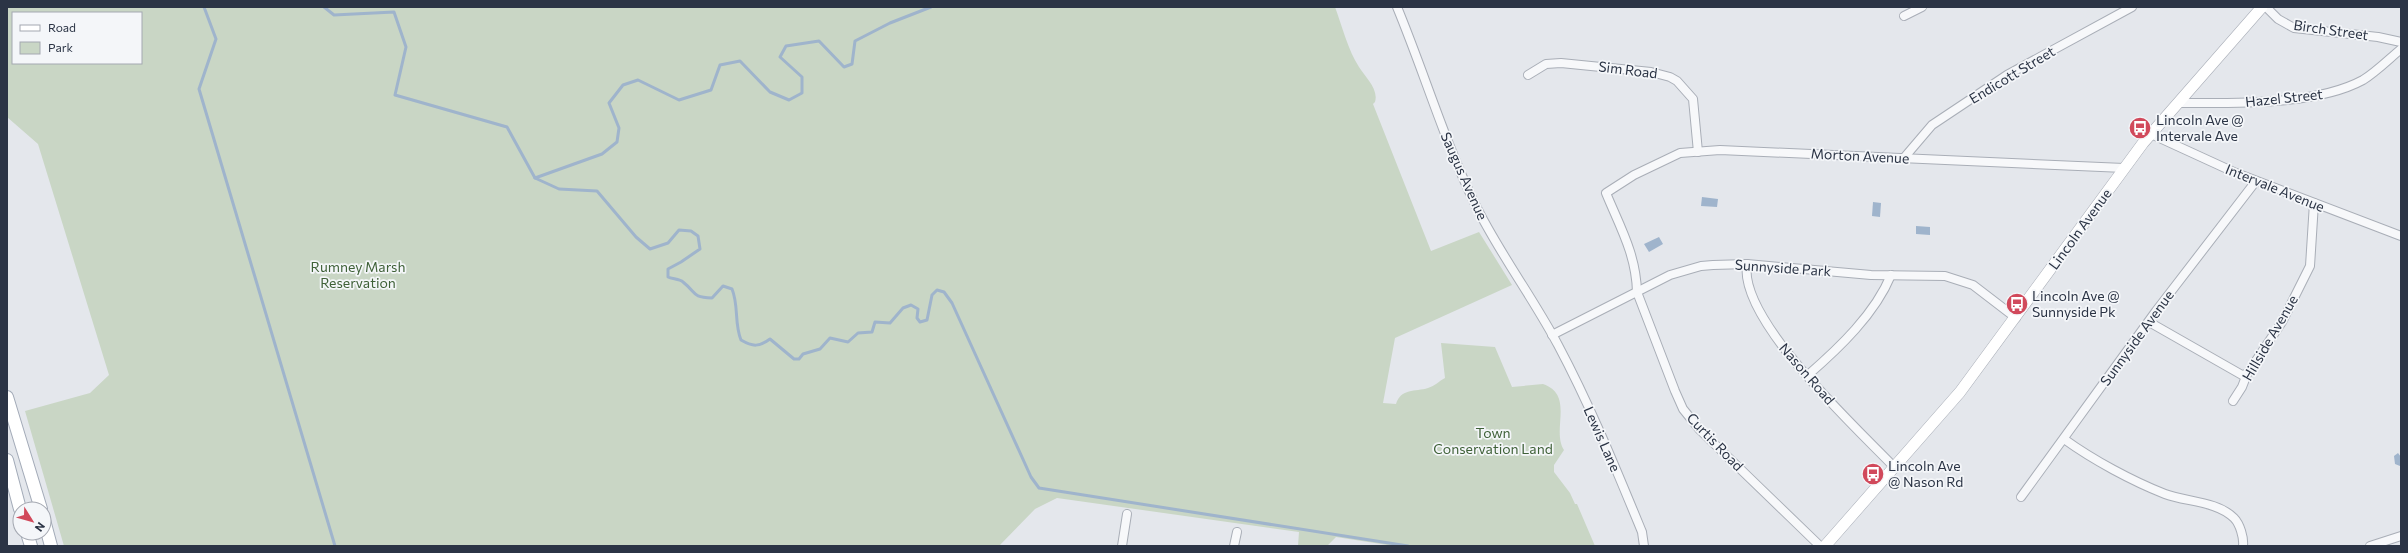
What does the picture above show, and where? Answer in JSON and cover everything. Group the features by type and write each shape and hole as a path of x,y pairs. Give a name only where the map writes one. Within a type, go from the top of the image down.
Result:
{"main road":[{"name":"Lincoln Avenue","path":"1825,546 1895,468 1960,392 2016,318 2124,168 2151,134 2262,7"},
{"path":"7,398 39,501"},
{"path":"7,460 18,501"}],"street":[{"name":"Saugus Avenue","path":"1397,7 1457,166 1474,203 1494,242 1538,309 1552,335"},
{"path":"1904,16 1922,7"},
{"name":"Endicott Street","path":"1903,159 1932,125 2007,74 2132,7"},
{"name":"Birch Street","path":"2266,7 2278,19 2294,28 2378,37 2401,42"},
{"name":"Hazel Street","path":"2178,103 2222,103 2327,94 2363,79 2401,49"},
{"name":"Sim Road","path":"1528,75 1546,64 1561,63 1651,72 1670,77 1683,86 1693,100 1698,152"},
{"name":"Intervale Avenue","path":"2151,134 2256,181 2401,236"},
{"name":"Morton Avenue","path":"1637,292 1637,272 1631,248 1606,193 1634,175 1680,153 1720,150 2124,168"},
{"name":"Sunnyside Avenue","path":"2020,497 2149,322 2256,181"},
{"name":"Hillside Avenue","path":"2233,401 2242,387 2247,374 2282,322 2310,266 2314,203"},
{"name":"Sunnyside Park","path":"1552,335 1670,275 1701,266 1747,264 1891,275 1945,276 1973,285 2016,318"},
{"name":"Nason Road","path":"1747,264 1745,275 1751,295 1772,333 1808,375 1895,468"},
{"path":"1808,375 1860,322 1884,293 1891,275"},
{"name":"Curtis Road","path":"1637,292 1683,409 1700,430 1820,546"},
{"path":"2149,322 2242,375 2247,374"},
{"name":"Lewis Lane","path":"1552,335 1606,446 1642,532 1644,546"},
{"path":"2064,439 2087,456 2147,487 2185,501 2201,502 2221,509 2234,518 2238,525 2243,546"},
{"path":"1122,546 1128,514"},
{"path":"1234,546 1237,532"},
{"path":"2370,546 2401,536"}],"green space":[{"name":"Rumney Marsh Reservation","path":"7,7 1335,7 1352,53 1375,92 1376,97 1373,104 1431,251 1479,232 1512,285 1395,338 1383,403 1396,404 1401,395 1430,387 1445,378 1441,343 1495,347 1512,387 1543,384 1553,389 1558,396 1561,414 1561,442 1564,450 1554,465 1554,472 1570,493 1575,504 1577,504 1595,546 1394,546 1336,537 1327,546 1298,546 1299,532 1057,498 1035,509 999,546 64,546 25,411 90,393 109,375 38,144 7,117"}],"water":[{"path":"1702,197 1718,199 1717,207 1701,206"},
{"path":"1873,202 1881,203 1880,217 1872,216"},
{"path":"1916,226 1930,227 1930,235 1916,234"},
{"path":"1659,237 1663,244 1649,252 1644,244"},
{"path":"2398,453 2401,457 2400,466 2395,464 2394,456"}],"waterway":[{"path":"204,7 216,39 199,89 335,546"},
{"path":"324,7 334,15 394,12 406,47 395,95 507,127 535,178 602,154 617,142 619,128 609,103 623,85 638,80 679,100 711,90 720,65 740,61 770,92 789,100 802,93 802,77 780,57 786,46 819,41 844,67 852,64 855,41 890,23 931,7"},
{"path":"535,178 559,189 597,191 636,237 650,249 668,243 679,230 691,231 698,236 700,249 668,269 668,277 682,281 695,294 701,297 712,298 723,286 732,289 741,340 749,344 759,345 770,339 794,359 799,359 803,354 820,349 830,338 848,342 858,333 872,332 875,322 890,323 903,308 911,305 918,309 917,318 920,322 927,320 932,295 937,290 944,292 952,303 1031,477 1039,488 1408,546"}],"place":[{"name":"Lincoln Ave @ Intervale Ave","path":"2140,128"},
{"name":"Lincoln Ave @ Sunnyside Pk","path":"2017,304"},
{"name":"Lincoln Ave @ Nason Rd","path":"1873,474"}],"park label":[{"name":"Town Conservation Land","path":"1493,442"}]}
